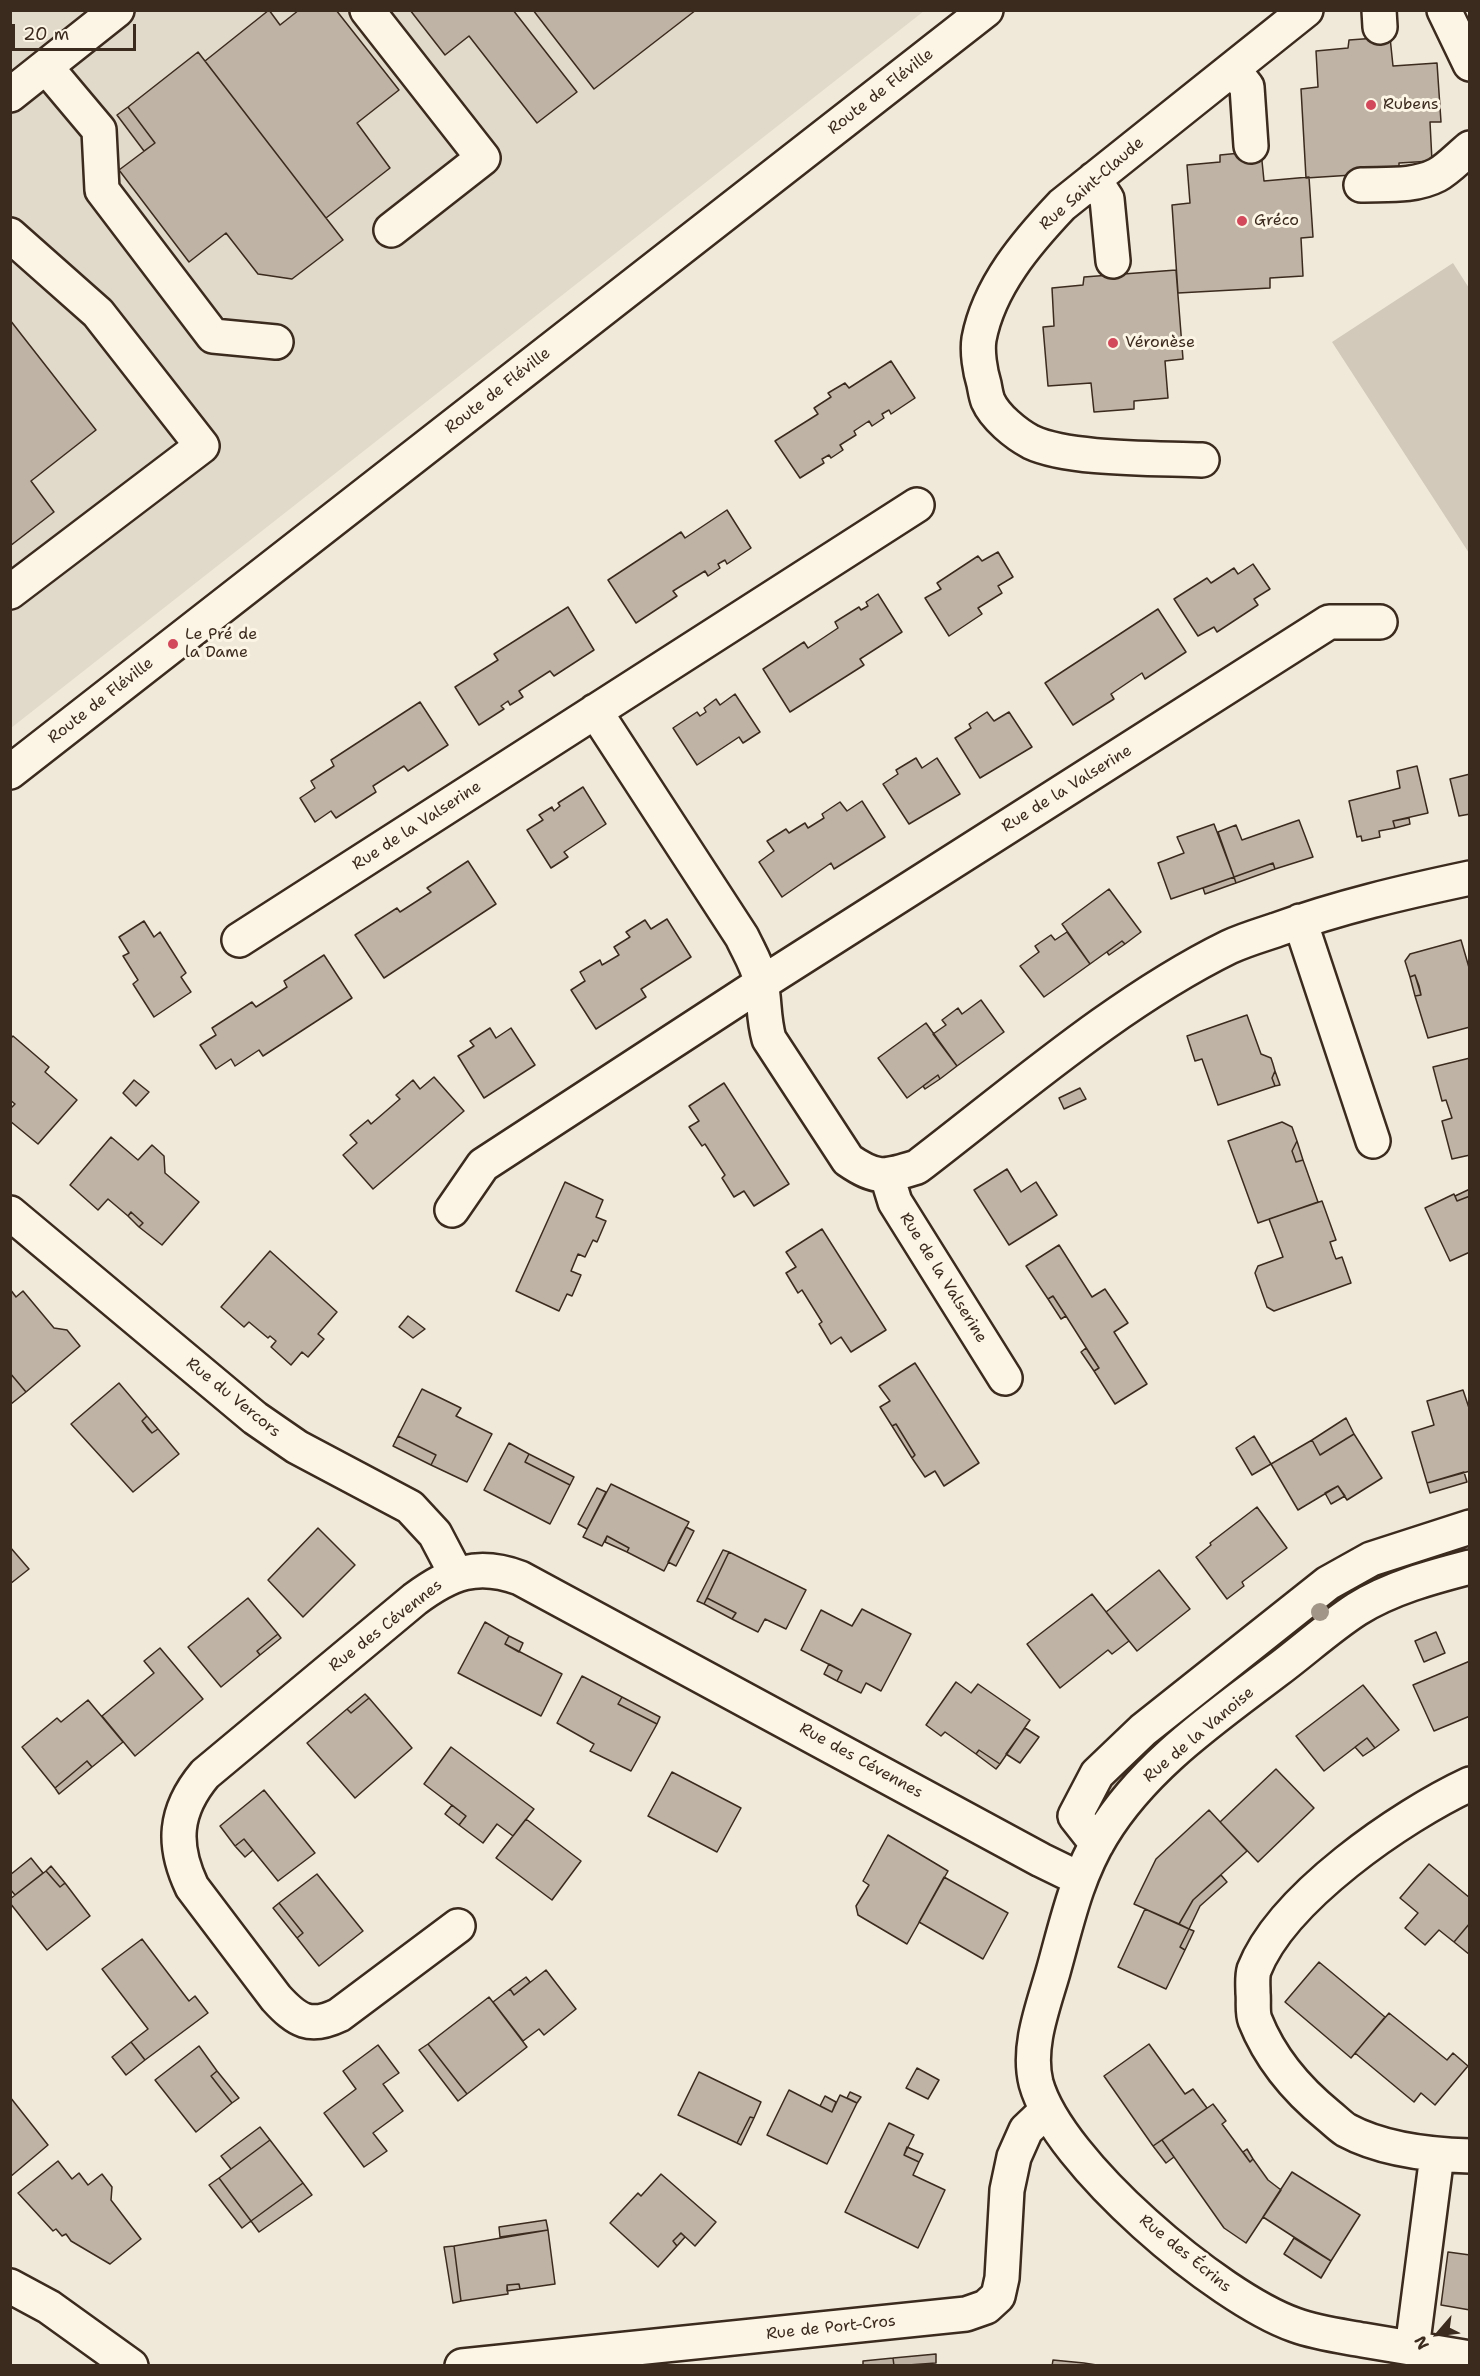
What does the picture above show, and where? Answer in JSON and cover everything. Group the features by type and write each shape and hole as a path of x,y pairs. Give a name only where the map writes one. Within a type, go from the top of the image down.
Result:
{"street":[{"path":"10,95 117,10"},
{"path":"367,10 483,158 391,230"},
{"name":"Route de Fléville","path":"10,772 986,10"},
{"name":"Rue Saint-Claude","path":"1202,460 1062,451 1031,442 1006,424 988,402 981,373 979,340 990,307 1007,272 1036,233 1062,205 1306,10"},
{"path":"1444,10 1470,64"},
{"path":"46,67 99,130 102,190 213,336 276,342"},
{"path":"1233,69 1247,87 1251,146"},
{"path":"1361,185 1408,184 1438,175 1470,148"},
{"path":"1094,179 1107,199 1113,261"},
{"path":"10,235 98,313 202,446 10,592"},
{"name":"Rue de la Valserine","path":"239,940 917,505"},
{"name":"Rue de la Valserine","path":"452,1210 483,1165 762,983 1329,622 1380,622"},
{"path":"596,711 742,937 758,969 762,983 763,1019 769,1039 848,1160 866,1172 887,1176 917,1167 1104,1024 1168,982 1230,946 1300,921 1394,894 1470,878"},
{"path":"1300,921 1373,1141"},
{"name":"Rue de la Valserine","path":"887,1176 895,1202 1005,1378"},
{"name":"Rue du Vercors","path":"10,1213 255,1418 297,1447 410,1507 435,1534 456,1574"},
{"path":"1097,1844 1075,1816 1096,1774 1143,1730 1328,1583 1371,1558 1470,1527"},
{"name":"Rue de la Vanoise","path":"1046,2111 1036,2082 1032,2055 1046,1996 1080,1879 1097,1844 1128,1797 1171,1755 1214,1719 1357,1610 1409,1585 1470,1567"},
{"name":"Rue des Cévennes","path":"458,1926 339,2015 326,2021 307,2022 290,2013 276,1998 192,1887 183,1869 178,1846 179,1821 187,1801 205,1774 415,1599 437,1583 456,1574 483,1570 502,1571 520,1578 1080,1879"},
{"path":"1470,1784 1440,1798 1370,1843 1307,1897 1265,1946 1253,1974 1254,2018 1274,2058 1305,2097 1346,2130 1383,2144 1437,2156 1470,2156"},
{"name":"Rue des Écrins","path":"1046,2111 1088,2168 1140,2219 1189,2262 1230,2291 1264,2311 1295,2325 1323,2333 1470,2358"},
{"name":"Rue de Port-Cros","path":"462,2366 966,2314 986,2307 998,2296 1002,2278 1007,2190 1014,2157 1026,2130 1046,2111"},
{"path":"1412,2349 1437,2156"},
{"path":"10,2286 50,2307 131,2366"}],"shaded area":[{"path":"11,11 924,11 11,728"},
{"path":"1453,263 1469,288 1469,553 1332,342"},
{"path":"1469,1540 1469,1548 1389,1573 1344,1597 1341,1596 1340,1591 1374,1570"},
{"path":"1320,1606 1325,1608 1324,1613 1208,1699 1137,1758 1113,1789 1107,1790 1104,1782"}],"building":[{"path":"269,10 280,25 299,10 336,10 399,90 357,123 390,168 326,218 205,61"},
{"path":"410,10 513,10 577,92 537,123 469,36 445,55"},
{"path":"533,10 696,10 594,89"},
{"name":"Rubens","path":"1390,37 1393,66 1437,63 1441,122 1430,122 1432,161 1399,163 1399,172 1306,178 1301,89 1318,87 1316,51 1348,48 1349,40"},
{"path":"198,52 343,240 292,279 258,274 226,233 189,262 119,170 155,143 128,107"},
{"path":"128,107 155,143 144,151 117,115"},
{"name":"Gréco","path":"1261,151 1264,181 1309,177 1313,237 1301,238 1303,276 1270,278 1270,288 1178,293 1172,205 1190,203 1187,165 1220,162 1220,155"},
{"name":"Véronèse","path":"1176,270 1183,359 1165,361 1168,398 1134,401 1134,409 1094,412 1091,383 1048,386 1043,327 1054,326 1052,288 1083,285 1084,277"},
{"path":"10,320 96,430 31,481 54,512 10,546"},
{"path":"891,361 915,398 891,414 889,410 882,414 884,418 872,426 869,421 854,431 856,435 840,445 843,450 831,458 829,455 822,459 824,463 800,478 775,441 818,414 814,408 831,397 828,393 845,383 849,388"},
{"path":"727,510 751,548 727,564 725,560 718,564 720,568 708,576 705,571 673,591 677,596 636,623 608,580 681,532 685,538"},
{"path":"998,552 1013,577 998,586 1002,593 978,608 982,614 949,636 925,598 941,589 937,583 978,556 982,561"},
{"path":"1253,564 1270,589 1254,599 1258,605 1217,632 1214,627 1198,636 1174,599 1207,578 1211,583 1234,568 1238,574"},
{"path":"878,594 902,632 860,659 864,665 790,712 763,669 804,642 808,648 838,628 835,622 859,607 861,610 868,606 866,602"},
{"path":"568,607 594,650 554,676 550,671 519,691 523,697 510,705 508,701 501,706 504,709 479,725 455,687 498,660 494,654"},
{"path":"1158,609 1186,652 1145,679 1142,673 1111,694 1114,699 1073,725 1045,683"},
{"path":"735,694 760,732 743,743 739,737 697,765 673,728 697,712 700,716 706,712 704,708 716,699 720,705"},
{"path":"420,702 448,745 408,771 404,766 373,786 376,792 336,818 331,811 315,822 300,798 315,788 311,781 334,766 331,760"},
{"path":"987,712 994,721 1009,712 1032,747 980,778 955,738 971,728 969,724"},
{"path":"916,758 922,768 937,758 960,794 909,824 883,784 898,774 896,770"},
{"path":"1417,766 1428,813 1393,821 1395,828 1379,831 1380,837 1362,841 1361,836 1357,837 1349,801 1400,788 1397,771"},
{"path":"1470,774 1470,814 1459,816 1450,779"},
{"path":"583,787 606,824 564,852 568,857 551,868 527,830 543,820 539,815 552,807 554,811 560,806 558,803"},
{"path":"862,801 885,837 834,869 831,863 782,897 759,862 774,851 767,841 786,829 789,833 805,823 808,828 824,818 822,814 840,802 847,811"},
{"path":"1409,818 1410,824 1395,828 1393,821"},
{"path":"1299,820 1313,857 1275,869 1273,863 1234,877 1218,832 1236,825 1242,840"},
{"path":"1214,824 1234,877 1171,899 1158,863 1184,853 1177,837"},
{"path":"468,861 496,904 384,978 355,935 397,908 400,912 431,892 427,888"},
{"path":"1273,863 1275,869 1236,883 1234,877"},
{"path":"1234,877 1236,883 1205,894 1203,888"},
{"path":"1109,889 1141,932 1125,944 1122,941 1090,964 1062,924"},
{"path":"667,919 691,957 641,989 646,997 596,1029 571,990 585,981 580,972 600,960 602,965 619,955 614,947 630,937 626,932 645,920 651,929"},
{"path":"144,921 154,937 160,932 186,973 181,977 191,992 154,1017 133,984 138,980 123,956 129,953 119,937"},
{"path":"1067,932 1090,964 1044,997 1020,966 1039,952 1035,946 1051,935 1055,940"},
{"path":"1461,940 1470,971 1470,1027 1428,1038 1415,996 1421,995 1419,986 1415,975 1410,977 1405,961 1410,954"},
{"path":"1122,941 1125,944 1109,955 1107,952"},
{"path":"324,955 352,998 263,1056 259,1050 235,1066 231,1059 216,1069 200,1045 216,1035 212,1028 252,1002 256,1007 287,987 284,981"},
{"path":"1415,975 1421,995 1415,996 1410,977"},
{"path":"981,1000 1004,1032 957,1066 933,1034 946,1025 942,1020 958,1008 962,1014"},
{"path":"1247,1015 1261,1054 1271,1058 1275,1071 1272,1078 1275,1086 1218,1105 1202,1059 1195,1061 1187,1036"},
{"path":"926,1023 957,1066 940,1079 938,1075 907,1098 878,1058"},
{"path":"490,1028 496,1038 511,1028 535,1065 484,1098 458,1056 474,1046 470,1041"},
{"path":"13,1036 49,1067 45,1072 77,1100 38,1144 10,1121 10,1109 15,1104 10,1100 10,1039"},
{"path":"1470,1058 1470,1155 1452,1159 1442,1121 1452,1118 1446,1100 1442,1101 1433,1067"},
{"path":"1275,1071 1280,1085 1275,1086 1272,1078"},
{"path":"938,1075 940,1079 925,1089 923,1086"},
{"path":"434,1077 464,1111 373,1189 343,1155 357,1143 350,1135 368,1120 371,1124 400,1099 396,1095 413,1080 420,1089"},
{"path":"134,1080 149,1092 136,1106 123,1093"},
{"path":"724,1083 789,1184 754,1206 744,1191 734,1197 722,1178 725,1175 705,1144 702,1146 689,1127 699,1121 689,1106"},
{"path":"1080,1088 1086,1099 1064,1109 1059,1098"},
{"path":"1282,1122 1292,1127 1297,1141 1292,1151 1296,1162 1303,1160 1318,1202 1258,1223 1228,1141"},
{"path":"111,1137 138,1160 152,1145 164,1156 165,1173 199,1202 162,1245 139,1227 143,1223 131,1212 128,1216 108,1199 98,1210 70,1185"},
{"path":"1297,1141 1303,1160 1296,1162 1292,1151"},
{"path":"1007,1169 1021,1192 1036,1182 1057,1215 1009,1245 974,1190"},
{"path":"565,1182 603,1200 596,1217 606,1221 597,1242 593,1240 585,1257 578,1254 571,1271 581,1275 572,1296 567,1294 559,1311 516,1291"},
{"path":"1470,1189 1470,1196 1457,1201 1455,1196"},
{"path":"1454,1194 1457,1201 1470,1196 1470,1252 1450,1261 1425,1208"},
{"path":"1322,1201 1336,1240 1330,1242 1334,1254 1336,1259 1342,1257 1351,1283 1274,1311 1267,1307 1255,1273 1258,1266 1283,1257 1269,1219"},
{"path":"131,1212 143,1223 139,1227 128,1216"},
{"path":"822,1229 886,1330 851,1352 841,1337 831,1344 819,1324 822,1322 802,1290 798,1293 786,1273 796,1267 786,1252"},
{"path":"1059,1245 1092,1297 1105,1289 1128,1323 1114,1332 1147,1384 1115,1404 1094,1371 1099,1368 1066,1316 1053,1296 1048,1299 1026,1266"},
{"path":"270,1251 337,1312 318,1334 324,1339 308,1357 302,1352 291,1365 271,1347 276,1341 270,1336 268,1338 249,1322 244,1327 221,1307"},
{"path":"10,1289 16,1297 23,1291 54,1328 67,1330 80,1346 26,1392 10,1373"},
{"path":"1053,1296 1066,1316 1061,1319 1048,1299"},
{"path":"408,1316 425,1329 413,1338 399,1327"},
{"path":"1086,1348 1099,1368 1094,1371 1081,1352"},
{"path":"915,1363 979,1463 944,1486 935,1471 925,1477 912,1458 915,1455 896,1424 892,1426 880,1407 890,1401 879,1386"},
{"path":"10,1373 26,1392 11,1404 10,1403"},
{"path":"119,1383 147,1416 142,1421 148,1429 152,1433 158,1429 179,1454 133,1492 71,1424"},
{"path":"422,1389 461,1408 456,1416 492,1434 467,1482 431,1465 436,1455 398,1436"},
{"path":"1463,1390 1470,1411 1470,1471 1427,1483 1412,1432 1434,1425 1427,1401"},
{"path":"147,1416 158,1429 152,1433 142,1421"},
{"path":"1346,1418 1354,1434 1320,1455 1312,1440"},
{"path":"896,1424 915,1455 912,1458 892,1426"},
{"path":"1354,1434 1382,1478 1347,1500 1338,1486 1298,1510 1271,1464 1312,1440 1320,1455"},
{"path":"398,1436 436,1455 431,1465 393,1446"},
{"path":"1254,1436 1271,1464 1252,1475 1236,1448"},
{"path":"509,1443 529,1454 525,1462 570,1485 550,1524 484,1490"},
{"path":"529,1454 574,1477 570,1485 525,1462"},
{"path":"1464,1472 1467,1482 1430,1493 1427,1483"},
{"path":"611,1484 689,1522 664,1571 627,1552 629,1548 607,1536 602,1546 583,1537"},
{"path":"1338,1486 1345,1496 1331,1504 1325,1493"},
{"path":"597,1488 606,1492 587,1529 578,1524"},
{"path":"1257,1507 1287,1548 1242,1582 1244,1586 1227,1599 1196,1557 1211,1545 1210,1543"},
{"path":"686,1527 694,1531 676,1566 668,1562"},
{"path":"318,1528 355,1565 303,1617 268,1580"},
{"path":"607,1536 629,1548 627,1552 605,1542"},
{"path":"10,1547 29,1569 10,1584"},
{"path":"723,1550 729,1552 704,1604 697,1601"},
{"path":"729,1552 806,1590 786,1629 765,1619 758,1632 732,1619 736,1613 707,1598"},
{"path":"1159,1570 1190,1609 1137,1651 1106,1612"},
{"path":"1092,1594 1129,1641 1112,1654 1108,1650 1060,1688 1027,1644"},
{"path":"248,1598 278,1634 257,1651 260,1655 221,1687 188,1647"},
{"path":"707,1598 736,1613 732,1619 704,1604"},
{"path":"862,1609 911,1634 881,1691 866,1683 861,1693 837,1681 842,1671 801,1650 821,1610 852,1626"},
{"path":"485,1622 509,1636 505,1644 562,1674 541,1716 458,1673"},
{"path":"1436,1632 1445,1653 1424,1662 1415,1641"},
{"path":"278,1634 281,1638 260,1655 257,1651"},
{"path":"509,1636 523,1643 519,1652 505,1644"},
{"path":"160,1648 203,1699 135,1756 102,1716 154,1673 144,1661"},
{"path":"1470,1661 1470,1716 1434,1731 1413,1685"},
{"path":"829,1664 842,1671 837,1681 824,1674"},
{"path":"582,1676 622,1697 618,1704 657,1724 631,1771 590,1751 594,1744 557,1723"},
{"path":"956,1682 971,1693 978,1684 1030,1720 1000,1764 979,1750 976,1754 945,1732 941,1736 926,1725"},
{"path":"1363,1685 1399,1730 1375,1748 1367,1738 1324,1771 1296,1736"},
{"path":"365,1694 369,1698 351,1713 347,1709"},
{"path":"622,1697 660,1717 657,1724 618,1704"},
{"path":"369,1698 412,1748 355,1798 307,1743 347,1709 351,1713"},
{"path":"88,1700 123,1742 92,1767 87,1761 55,1788 22,1747 57,1718 61,1722"},
{"path":"1025,1728 1039,1737 1020,1763 1006,1754"},
{"path":"1367,1738 1375,1748 1363,1756 1355,1747"},
{"path":"451,1747 534,1809 513,1836 497,1824 483,1843 459,1825 466,1816 424,1784"},
{"path":"979,1750 1000,1764 996,1769 976,1754"},
{"path":"87,1761 92,1767 59,1794 55,1788"},
{"path":"1276,1769 1314,1808 1258,1862 1220,1822"},
{"path":"672,1772 741,1808 717,1852 648,1816"},
{"path":"264,1790 315,1853 278,1881 244,1839 235,1846 220,1826"},
{"path":"452,1805 466,1816 459,1825 445,1814"},
{"path":"1209,1810 1247,1851 1193,1900 1179,1924 1134,1904 1156,1859"},
{"path":"526,1819 581,1861 552,1900 496,1858"},
{"path":"888,1835 948,1871 907,1944 858,1915 856,1906 869,1885 863,1881"},
{"path":"244,1839 253,1850 245,1857 235,1846"},
{"path":"31,1858 43,1873 15,1895 10,1889 10,1875"},
{"path":"1429,1864 1470,1898 1470,1923 1454,1942 1439,1930 1425,1945 1405,1928 1418,1913 1400,1898"},
{"path":"51,1866 65,1883 60,1887 46,1871"},
{"path":"46,1871 60,1887 65,1883 90,1916 47,1950 10,1903 10,1899"},
{"path":"317,1874 363,1931 319,1966 297,1938 303,1933 279,1903"},
{"path":"1221,1875 1227,1882 1200,1906 1189,1929 1179,1924 1193,1900"},
{"path":"944,1877 1008,1913 983,1959 919,1922"},
{"path":"279,1903 303,1933 297,1938 273,1908"},
{"path":"1145,1909 1189,1929 1180,1947 1185,1950 1166,1989 1118,1967"},
{"path":"1470,1923 1470,1955 1454,1942"},
{"path":"1189,1929 1194,1931 1185,1950 1180,1947"},
{"path":"142,1939 189,2001 195,1996 208,2013 145,2060 131,2042 148,2029 102,1969"},
{"path":"1319,1962 1385,2017 1351,2058 1285,2002"},
{"path":"546,1970 576,2009 544,2035 539,2029 523,2041 493,2002 510,1989 514,1995"},
{"path":"526,1977 530,1982 514,1995 510,1989"},
{"path":"489,1997 527,2047 467,2094 428,2044"},
{"path":"1389,2013 1447,2060 1453,2053 1468,2066 1435,2105 1421,2093 1414,2102 1355,2053"},
{"path":"131,2042 145,2060 126,2075 112,2057"},
{"path":"428,2044 467,2094 458,2101 419,2050"},
{"path":"1149,2044 1185,2094 1193,2089 1207,2108 1153,2146 1104,2076"},
{"path":"378,2045 399,2073 383,2084 403,2111 373,2133 387,2151 364,2167 324,2113 356,2089 343,2071"},
{"path":"199,2046 217,2071 211,2076 232,2103 196,2132 155,2080"},
{"path":"917,2068 939,2080 928,2099 906,2088"},
{"path":"217,2071 239,2098 232,2103 211,2076"},
{"path":"699,2072 761,2102 754,2118 750,2117 737,2143 678,2115"},
{"path":"789,2090 832,2112 840,2095 857,2103 827,2164 767,2135"},
{"path":"850,2092 861,2097 857,2103 847,2098"},
{"path":"825,2096 836,2102 832,2112 820,2106"},
{"path":"10,2097 48,2145 10,2177"},
{"path":"1213,2104 1226,2121 1222,2124 1250,2162 1253,2159 1268,2180 1281,2190 1246,2243 1224,2228 1162,2140"},
{"path":"750,2117 754,2118 741,2145 737,2143"},
{"path":"889,2123 914,2135 904,2155 919,2162 913,2175 945,2190 918,2248 845,2212"},
{"path":"260,2127 270,2140 231,2169 221,2156"},
{"path":"270,2140 303,2183 251,2221 219,2178"},
{"path":"1162,2140 1174,2157 1166,2163 1153,2146"},
{"path":"907,2147 923,2154 919,2162 904,2155"},
{"path":"1247,2149 1253,2159 1250,2162 1243,2152"},
{"path":"58,2161 72,2179 79,2173 88,2185 102,2174 112,2187 111,2200 141,2239 110,2264 71,2241 66,2234 62,2236 56,2229 53,2231 18,2193"},
{"path":"1292,2172 1360,2215 1331,2261 1263,2217"},
{"path":"661,2174 716,2222 695,2246 681,2233 673,2241 677,2246 658,2267 610,2223 638,2193 641,2196"},
{"path":"219,2178 251,2221 242,2228 209,2185"},
{"path":"303,2183 312,2195 259,2232 251,2221"},
{"path":"546,2220 548,2230 500,2237 499,2227"},
{"path":"548,2230 555,2284 520,2289 519,2284 507,2285 508,2294 461,2301 454,2246"},
{"path":"681,2233 685,2237 677,2246 673,2241"},
{"path":"1294,2238 1331,2261 1321,2278 1284,2254"},
{"path":"454,2246 461,2301 453,2303 444,2247"},
{"path":"1448,2252 1470,2255 1470,2310 1441,2305"},
{"path":"519,2284 520,2289 507,2291 507,2285"},
{"path":"936,2354 936,2363 894,2366 893,2358"},
{"path":"893,2358 894,2366 863,2366 863,2361"},
{"path":"1053,2360 1084,2363 1103,2366 1052,2366"}],"place":[{"name":"Rubens","path":"1371,105"},
{"name":"Gréco","path":"1242,221"},
{"name":"Véronèse","path":"1113,343"},
{"name":"Le Pré de la Dame","path":"173,644"}]}
